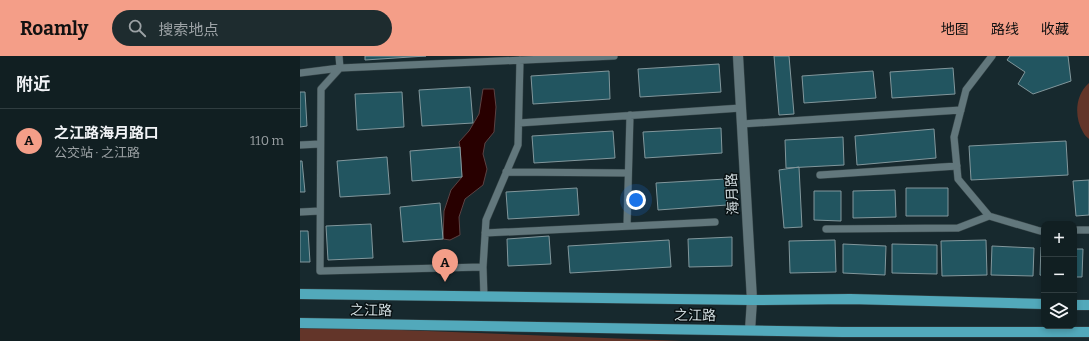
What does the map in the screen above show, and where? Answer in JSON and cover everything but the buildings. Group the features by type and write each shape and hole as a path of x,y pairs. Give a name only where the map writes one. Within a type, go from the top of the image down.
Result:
{"main road":[{"name":"之江路","path":"300,294 752,300 850,299 1041,304"},
{"path":"1077,305 1089,305"},
{"name":"之江路","path":"300,323 842,332 1089,332"}],"street":[{"name":"海月路","path":"738,56 752,300 750,330"}],"lane":[{"path":"339,56 340,68 320,89 320,271 483,267"},
{"path":"300,73 340,68 614,56"},
{"path":"992,56 966,90 954,137 958,180 989,216 1041,231"},
{"path":"484,297 483,267 486,220 518,145 520,60"},
{"path":"519,123 741,108"},
{"path":"742,124 961,110"},
{"path":"627,226 630,115"},
{"path":"300,145 320,144"},
{"path":"820,175 957,166"},
{"path":"506,172 628,173"},
{"path":"300,212 320,211"},
{"path":"826,229 958,228 989,216"},
{"path":"485,233 715,222"},
{"path":"1077,230 1089,230"}],"shaded area":[{"path":"1089,83 1089,139 1084,134 1080,126 1077,106 1084,88"},
{"path":"483,89 494,89 496,107 494,132 485,143 483,154 487,169 483,185 465,199 459,217 460,235 450,240 443,239 444,211 451,190 462,177 459,142 469,131 479,114"},
{"path":"300,326 682,341 300,341"}],"place":[{"name":"之江路海月路口","path":"445,282"}]}
